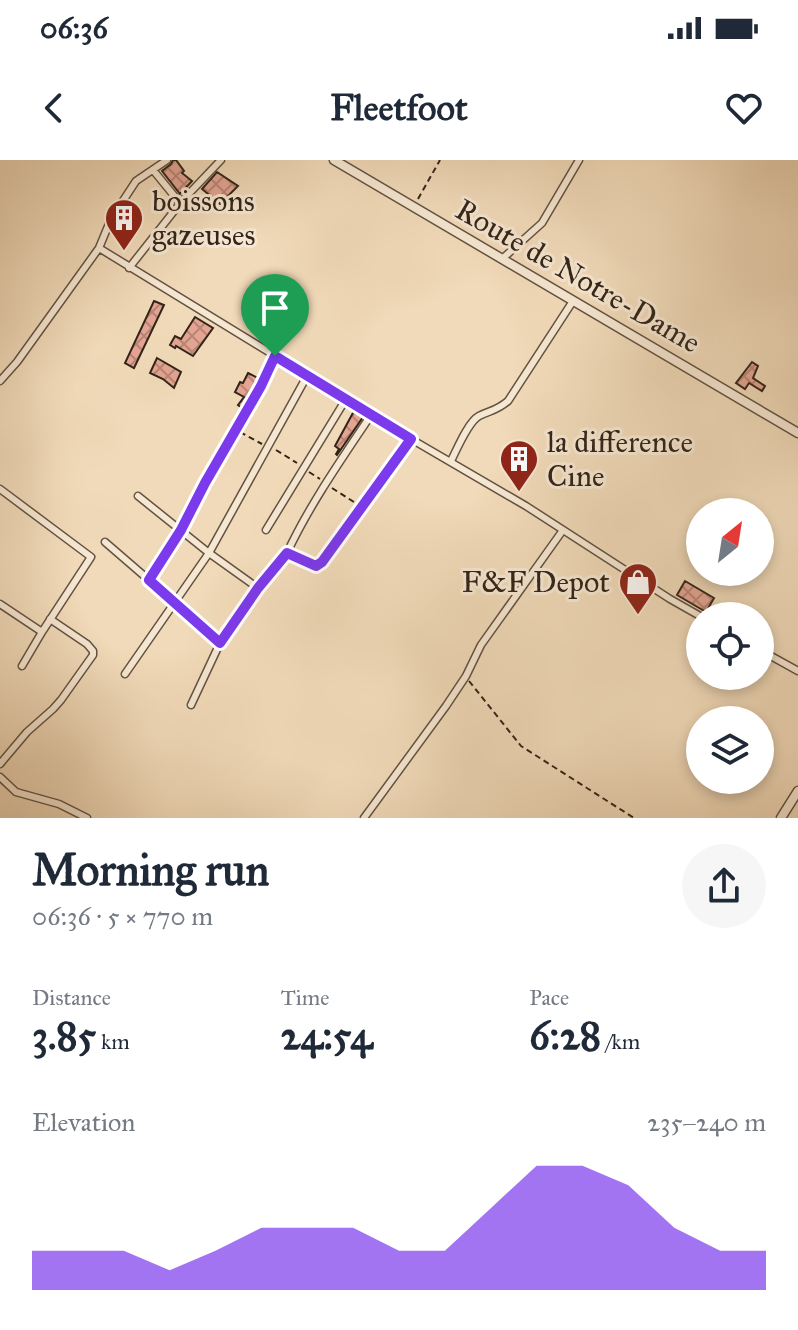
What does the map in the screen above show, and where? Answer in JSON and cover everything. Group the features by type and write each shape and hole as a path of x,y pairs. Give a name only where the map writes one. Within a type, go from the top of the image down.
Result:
{"street":[{"path":"0,380 17,362 99,248 111,219 136,181 167,160"},
{"path":"129,268 180,203 221,160"},
{"name":"Route de Notre-Dame","path":"334,160 798,433"},
{"path":"502,259 542,223 579,160"},
{"path":"153,170 180,203"},
{"path":"99,248 526,506 686,608"},
{"path":"451,461 475,418 498,409 508,401 573,301"},
{"path":"149,580 181,530 275,356"},
{"path":"125,674 209,553 307,376"},
{"path":"266,530 346,399"},
{"path":"191,705 220,643 287,553 325,483 371,415"},
{"path":"287,553 316,566 322,562 411,439"},
{"path":"0,489 91,557 22,666"},
{"path":"138,496 258,588"},
{"path":"364,818 466,676 481,645 563,530"},
{"path":"105,542 220,643"},
{"path":"0,604 42,632"},
{"path":"0,764 27,732 61,700 93,655 87,644 50,619"},
{"path":"774,658 798,671"},
{"path":"0,777 16,792 59,804 87,818"},
{"path":"781,818 798,791"}],"path":[{"path":"413,207 440,160"},
{"path":"466,676 521,746 634,818"}],"building":[{"path":"173,160 192,181 180,194 162,171"},
{"path":"217,172 238,186 220,204 202,189"},
{"path":"154,301 164,305 134,368 125,363"},
{"path":"195,317 213,328 193,356 170,345 175,336 181,339"},
{"path":"157,358 181,372 174,388 150,373"},
{"path":"752,362 758,366 753,378 765,386 762,391 749,383 745,389 736,383"},
{"path":"248,373 258,378 242,408 238,405 244,397 235,392"},
{"path":"354,411 363,417 337,455 339,449 335,446"},
{"path":"685,581 686,586 694,586 714,598 712,602 689,602 677,595"}],"place":[{"name":"boissons gazeuses","path":"124,252"},
{"name":"la difference Cine","path":"519,493"},
{"name":"F&F Depot","path":"638,616"}],"route":[{"path":"275,356 411,439 322,562 316,566 287,553 220,643 149,580 181,530 275,356"}]}
